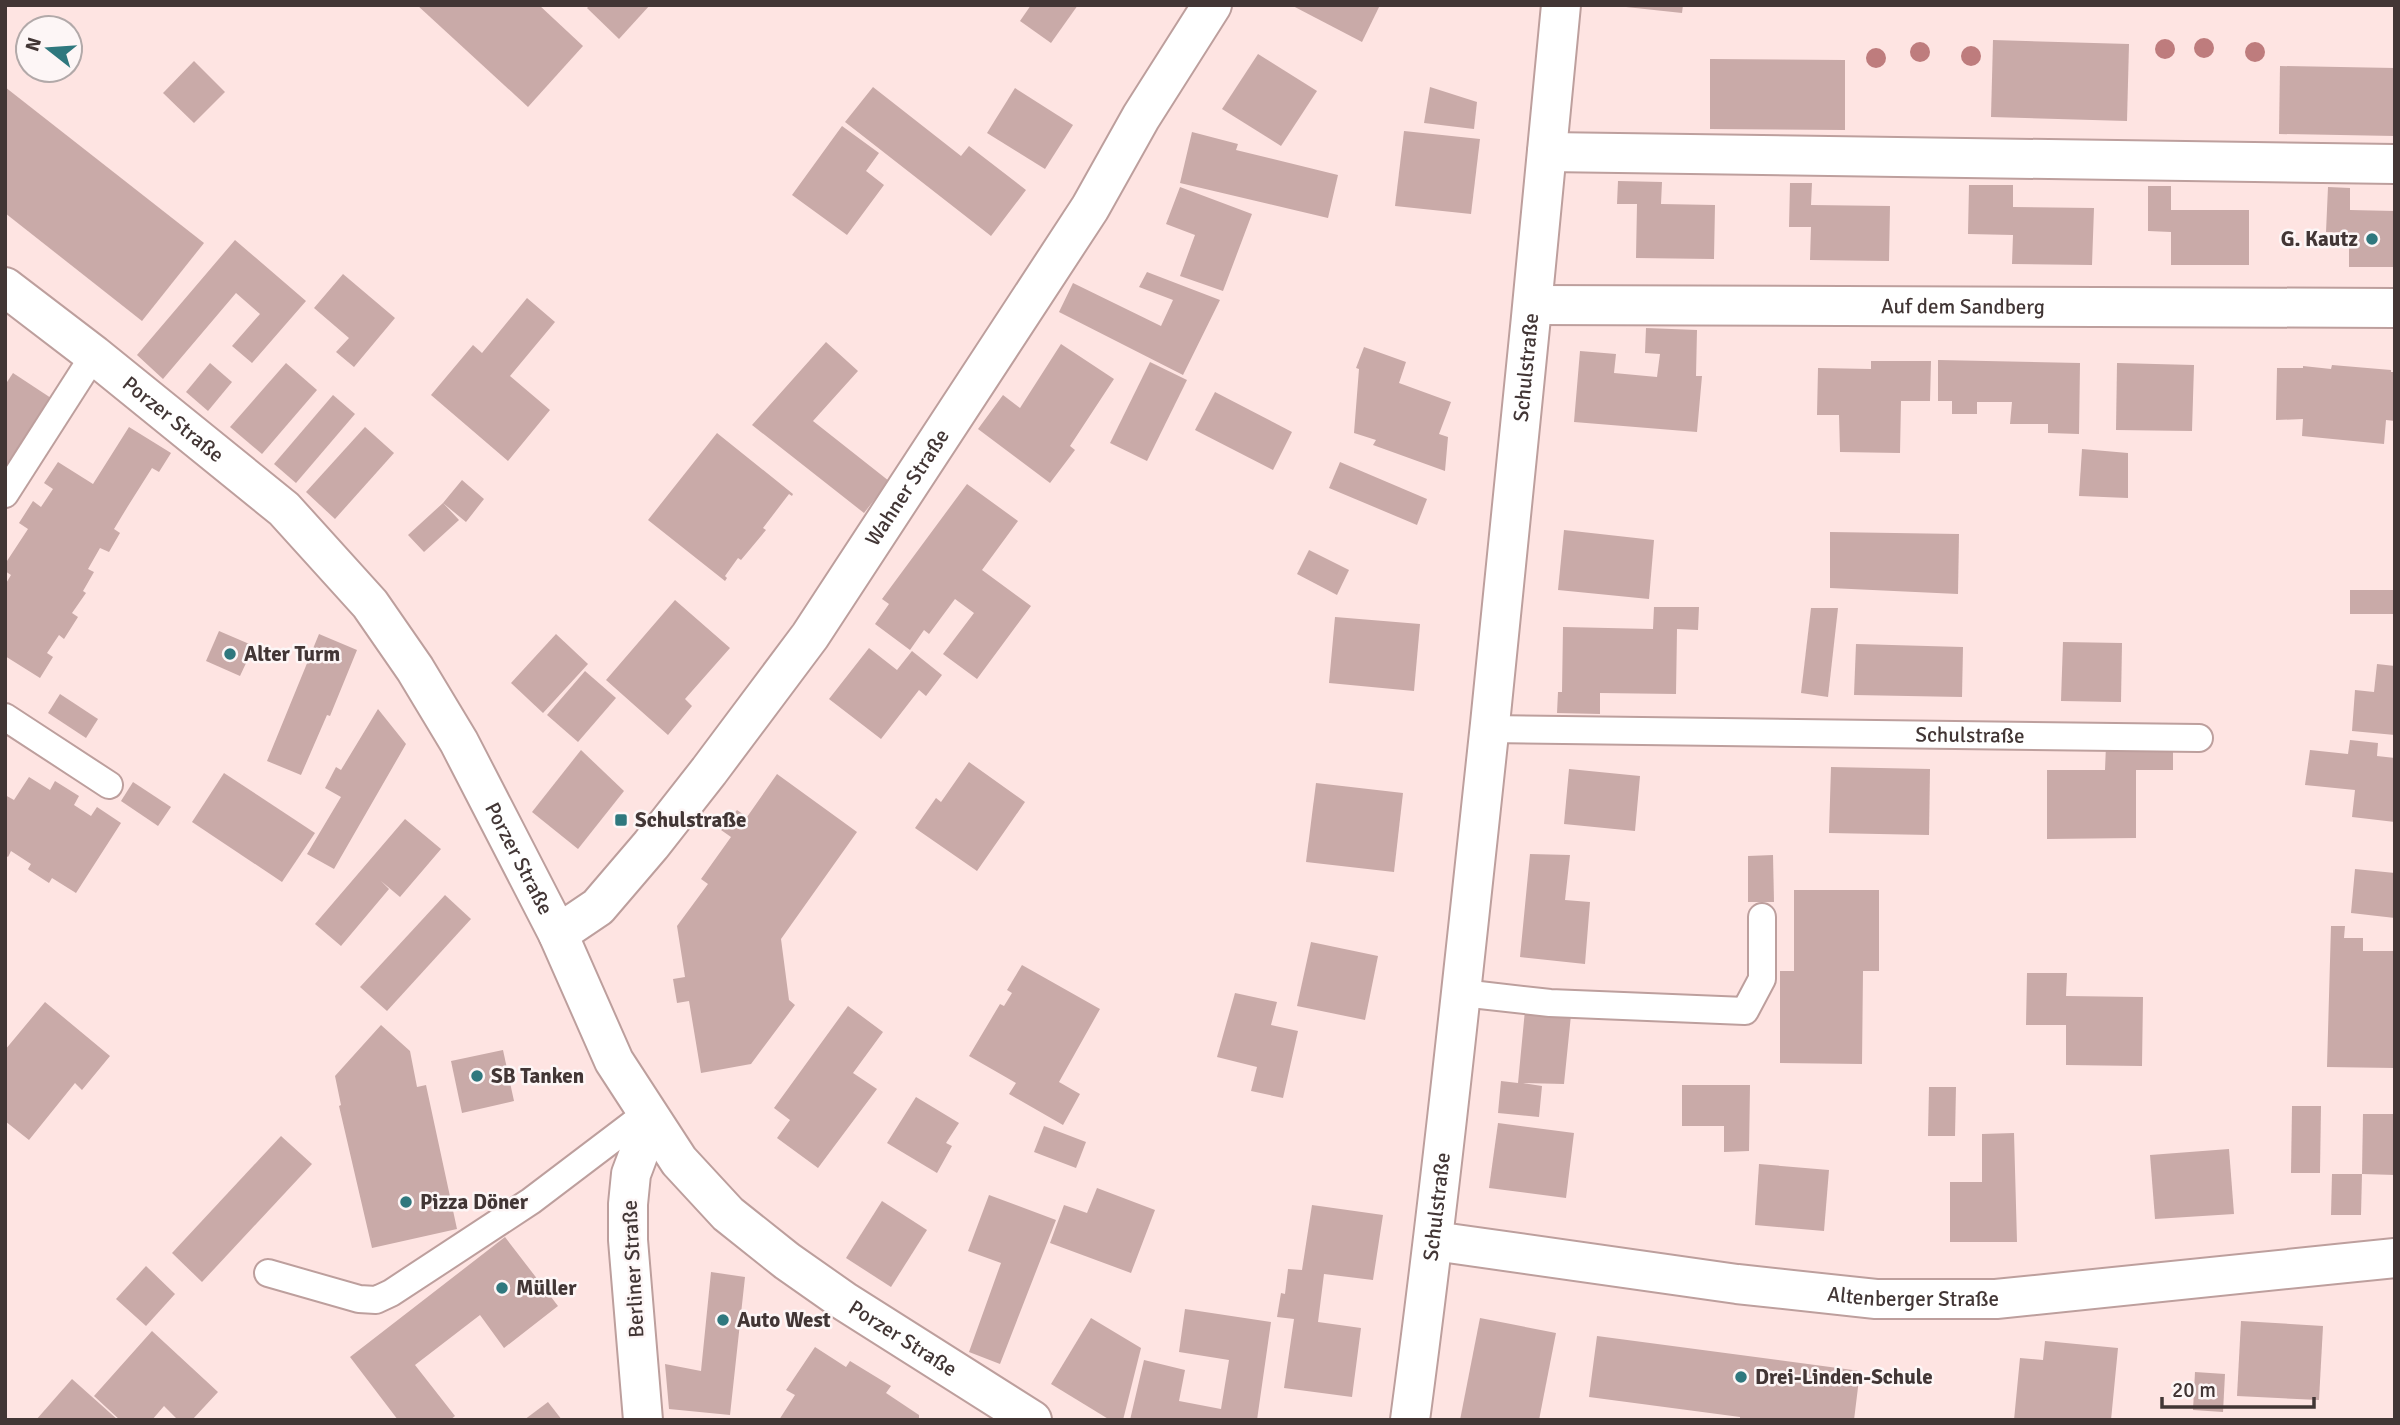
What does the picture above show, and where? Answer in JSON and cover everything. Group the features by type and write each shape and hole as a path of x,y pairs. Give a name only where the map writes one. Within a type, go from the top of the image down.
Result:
{"street":[{"name":"Wahner Straße","path":"558,934 598,907 651,845 810,636 1090,208 1141,117 1212,5"},
{"name":"Schulstraße","path":"1410,1420 1434,1241 1462,993 1533,305 1560,5"},
{"path":"1547,152 2395,164"},
{"name":"Porzer Straße","path":"5,286 284,509 370,604 415,668 459,742 558,934 614,1061 679,1161 728,1214 787,1261 844,1301 1032,1420"},
{"name":"Auf dem Sandberg","path":"1533,305 2395,308"},
{"name":"Berliner Straße","path":"643,1420 628,1240 628,1204 631,1174 651,1119"},
{"name":"Altenberger Straße","path":"1434,1241 1737,1284 1876,1299 1996,1299 2395,1258"}],"lane":[{"path":"5,494 94,355"},
{"path":"5,716 109,785"},
{"name":"Schulstraße","path":"1489,729 2199,738"},
{"path":"1462,993 1550,1003 1745,1011 1762,979 1762,917"},
{"path":"268,1273 359,1299 376,1300 391,1293 531,1201 651,1119"}],"building":[{"path":"417,5 539,5 583,46 528,107"},
{"path":"590,5 650,5 619,39 587,8"},
{"path":"1031,5 1078,5 1051,43 1020,21"},
{"path":"1291,5 1380,5 1362,42"},
{"path":"1626,5 1683,5 1682,13"},
{"path":"1993,40 2129,44 2127,121 1991,117"},
{"path":"1258,54 1317,91 1281,146 1222,109"},
{"path":"1710,59 1845,60 1845,130 1710,129"},
{"path":"194,61 225,92 194,123 163,93"},
{"path":"2280,66 2395,68 2395,136 2279,134"},
{"path":"5,87 204,243 142,321 5,213"},
{"path":"873,87 961,156 969,146 1026,190 991,236 845,122"},
{"path":"1430,87 1477,102 1474,129 1424,123"},
{"path":"1015,88 1073,125 1045,169 987,133"},
{"path":"842,126 879,153 866,171 884,185 847,235 792,195"},
{"path":"1404,131 1480,139 1471,214 1395,206"},
{"path":"1192,132 1238,144 1236,150 1338,175 1328,218 1180,183"},
{"path":"1618,181 1662,182 1661,204 1715,205 1714,259 1636,258 1637,204 1617,204"},
{"path":"1790,183 1812,183 1811,205 1890,206 1889,261 1810,260 1811,227 1789,227"},
{"path":"1969,185 2013,185 2013,207 2094,208 2092,265 2012,264 2013,235 1968,234"},
{"path":"2148,186 2171,186 2171,210 2249,210 2249,265 2171,265 2171,232 2148,231"},
{"path":"1180,187 1252,214 1223,291 1180,276 1195,235 1166,224"},
{"name":"G. Kautz","path":"2328,187 2350,188 2350,210 2395,211 2395,267 2349,267 2349,233 2326,232"},
{"path":"235,240 306,301 252,363 232,346 260,314 236,293 163,379 137,355"},
{"path":"1147,272 1220,300 1183,375 1059,312 1073,283 1161,326 1173,300 1139,287"},
{"path":"343,274 395,318 354,367 336,352 349,338 314,308"},
{"path":"527,298 555,322 510,376 550,410 508,461 431,395 473,345 482,353"},
{"path":"1646,328 1697,330 1696,376 1702,376 1697,432 1574,422 1580,351 1616,354 1614,373 1657,377 1660,354 1645,353"},
{"path":"826,342 858,371 813,421 889,481 864,513 752,425"},
{"path":"1061,344 1114,379 1070,446 1075,450 1050,483 978,429 1003,395 1020,408"},
{"path":"1364,347 1406,362 1399,383 1451,402 1439,434 1448,437 1445,471 1373,445 1376,440 1354,433 1359,369 1356,368"},
{"path":"1938,360 2080,363 2079,434 2048,433 2048,424 2010,424 2012,402 1977,402 1977,414 1952,414 1952,401 1938,401"},
{"path":"1871,361 1931,361 1930,401 1901,401 1900,453 1840,452 1839,415 1817,415 1818,368 1871,369"},
{"path":"1150,362 1187,380 1147,461 1110,443"},
{"path":"210,363 232,382 208,411 186,392"},
{"path":"286,363 317,390 262,454 230,427"},
{"path":"2117,363 2194,365 2192,431 2116,430"},
{"path":"2332,365 2395,372 2395,421 2386,420 2384,444 2302,436 2303,419 2276,420 2277,368 2303,366 2331,369"},
{"path":"13,373 51,398 5,469 5,385"},
{"path":"1215,392 1292,432 1273,470 1195,430"},
{"path":"333,395 355,414 296,483 274,464"},
{"path":"129,427 171,453 159,472 152,468 128,506 114,529 120,533 109,552 100,548 88,569 94,572 83,591 86,593 72,613 78,617 64,639 59,635 47,653 53,657 40,678 5,656 5,585 11,575 5,571 5,564 28,529 19,523 33,501 41,507 53,489 44,483 58,462 93,484"},
{"path":"365,427 394,453 335,519 306,492"},
{"path":"717,433 793,494 789,494 763,528 766,530 741,560 738,558 725,576 725,581 648,520"},
{"path":"2082,449 2128,453 2128,498 2079,496"},
{"path":"1340,462 1427,499 1417,525 1329,488"},
{"path":"462,480 484,499 466,522 443,503"},
{"path":"967,484 1018,521 982,570 1031,606 977,679 943,654 974,613 955,599 929,634 924,630 910,650 875,624 889,604 882,599"},
{"path":"443,503 459,520 424,552 408,535"},
{"path":"1564,530 1654,540 1649,599 1558,590"},
{"path":"1830,532 1959,534 1958,594 1830,588"},
{"path":"1309,550 1349,570 1337,595 1297,574"},
{"path":"2350,590 2395,590 2395,614 2350,614"},
{"path":"675,600 730,648 685,699 692,706 668,735 606,680"},
{"path":"1654,607 1699,607 1698,630 1677,629 1676,694 1600,693 1600,714 1557,713 1558,692 1562,692 1563,627 1653,629"},
{"path":"1811,608 1838,608 1828,697 1801,693"},
{"path":"1335,617 1420,624 1414,691 1329,683"},
{"name":"Alter Turm","path":"219,631 254,646 240,676 206,661"},
{"path":"319,634 357,650 330,716 327,715 301,775 267,761"},
{"path":"556,634 588,664 543,713 511,683"},
{"path":"2063,642 2122,643 2121,702 2061,701"},
{"path":"1856,644 1963,647 1962,697 1854,695"},
{"path":"869,648 897,670 912,651 942,675 926,696 919,690 881,739 829,699"},
{"path":"2377,664 2395,666 2395,735 2352,731 2355,690 2374,692"},
{"path":"585,671 616,698 578,742 547,715"},
{"path":"60,694 98,719 86,738 48,713"},
{"path":"378,709 406,744 334,869 307,854 341,797 325,788 336,767 341,770"},
{"path":"2350,740 2378,743 2377,756 2395,758 2395,822 2352,817 2355,790 2305,785 2310,750 2348,754"},
{"path":"2106,745 2173,745 2173,770 2136,770 2136,838 2047,839 2047,770 2105,770"},
{"path":"581,750 624,791 578,849 532,812"},
{"path":"969,762 1025,802 977,871 915,828 936,798 941,802"},
{"path":"1831,767 1930,769 1929,835 1829,833"},
{"path":"1569,769 1640,776 1635,831 1564,824"},
{"path":"224,773 315,833 282,882 192,822"},
{"path":"777,774 857,832 781,939 789,1000 795,1005 751,1064 701,1073 689,1001 677,1003 673,979 685,977 677,926 708,884 701,879 731,837 721,830 737,810 747,817"},
{"path":"29,777 50,790 55,781 79,796 74,805 91,816 97,807 121,823 76,893 52,878 49,883 28,869 31,864 11,851 8,857 5,855 5,795 14,800"},
{"path":"133,782 171,807 158,826 121,801"},
{"path":"1316,783 1403,793 1394,872 1306,862"},
{"path":"405,819 441,849 400,897 381,881 389,889 341,946 315,924"},
{"path":"1530,854 1570,855 1565,900 1590,902 1585,964 1520,957"},
{"path":"1773,855 1774,902 1748,902 1748,856"},
{"path":"2355,869 2395,873 2395,918 2351,913"},
{"path":"1794,890 1879,890 1879,971 1863,971 1862,1064 1780,1063 1780,971 1794,971"},
{"path":"445,895 471,919 387,1011 360,987"},
{"path":"2331,926 2345,926 2344,938 2363,938 2363,951 2393,951 2395,1068 2327,1067"},
{"path":"1311,942 1378,956 1365,1020 1297,1006"},
{"path":"1022,965 1100,1009 1059,1082 1080,1094 1063,1125 1009,1094 1016,1083 969,1056 1000,1004 1004,1006 1012,993 1007,990"},
{"path":"2027,973 2067,973 2066,996 2143,997 2142,1066 2066,1065 2066,1025 2026,1025"},
{"path":"1235,993 1277,1002 1271,1025 1298,1031 1283,1098 1251,1091 1257,1067 1217,1057"},
{"path":"45,1002 110,1056 82,1090 75,1083 29,1140 5,1121 5,1050"},
{"path":"848,1006 883,1032 853,1073 877,1089 818,1168 777,1138 790,1120 774,1108"},
{"path":"1525,1010 1571,1015 1564,1084 1523,1083 1542,1086 1539,1117 1498,1113 1501,1081 1518,1083"},
{"path":"381,1025 410,1051 417,1087 426,1085 457,1229 372,1248 339,1106 341,1105 335,1076"},
{"path":"503,1050 514,1101 462,1113 451,1061"},
{"path":"1682,1085 1750,1085 1749,1151 1724,1152 1724,1126 1682,1126"},
{"path":"1929,1087 1956,1087 1955,1136 1928,1136"},
{"path":"916,1097 959,1123 946,1143 952,1146 937,1173 887,1143"},
{"path":"2292,1106 2321,1106 2320,1173 2291,1173"},
{"path":"2363,1114 2395,1114 2395,1175 2362,1174"},
{"path":"1498,1123 1574,1133 1566,1198 1489,1188"},
{"path":"1044,1126 1086,1142 1076,1168 1034,1152"},
{"path":"2014,1133 2017,1242 1950,1242 1950,1182 1982,1182 1982,1134"},
{"path":"281,1136 312,1164 202,1282 172,1253"},
{"path":"2229,1149 2234,1214 2155,1219 2150,1155"},
{"path":"1759,1164 1829,1170 1824,1231 1755,1225"},
{"path":"2332,1174 2362,1174 2361,1215 2331,1215"},
{"path":"1097,1188 1155,1210 1131,1273 1050,1243 1064,1205 1087,1213"},
{"path":"989,1195 1056,1220 1000,1364 969,1352 1001,1263 968,1251"},
{"path":"882,1201 927,1230 891,1287 846,1258"},
{"path":"1312,1205 1383,1215 1373,1280 1324,1274 1318,1322 1361,1328 1352,1397 1284,1388 1294,1319 1277,1317 1281,1293 1285,1294 1288,1269 1302,1270"},
{"path":"505,1237 558,1306 504,1348 480,1315 415,1365 455,1416 450,1420 398,1420 350,1357"},
{"path":"146,1266 175,1294 146,1326 116,1299"},
{"name":"Auto West","path":"711,1272 745,1277 730,1415 669,1409 665,1364 701,1371"},
{"path":"1185,1309 1271,1322 1257,1420 1130,1420 1144,1360 1185,1370 1179,1401 1221,1409 1229,1360 1179,1352"},
{"path":"1091,1318 1141,1348 1123,1420 1110,1420 1051,1384"},
{"path":"1480,1318 1556,1333 1539,1420 1460,1420"},
{"path":"2241,1321 2323,1326 2319,1400 2237,1396"},
{"path":"152,1331 218,1392 192,1420 178,1420 164,1406 152,1420 120,1420 94,1396"},
{"name":"Drei-Linden-Schule","path":"1597,1336 1860,1371 1854,1420 1740,1420 1740,1417 1589,1397"},
{"path":"2045,1341 2118,1348 2111,1420 2014,1420 2020,1358 2043,1360"},
{"path":"815,1347 846,1367 850,1361 891,1386 886,1393 919,1415 919,1420 779,1420 795,1395 786,1390"},
{"path":"2195,1372 2225,1374 2223,1412 2193,1410"},
{"path":"72,1379 118,1420 36,1420"},
{"path":"548,1402 562,1420 524,1420"}],"place":[{"name":"G. Kautz","path":"2372,239"},
{"name":"Alter Turm","path":"230,654"},
{"name":"Schulstraße","path":"621,820"},
{"name":"SB Tanken","path":"477,1076"},
{"name":"Pizza Döner","path":"406,1202"},
{"name":"Müller","path":"502,1288"},
{"name":"Auto West","path":"723,1320"},
{"name":"Drei-Linden-Schule","path":"1741,1377"}]}
